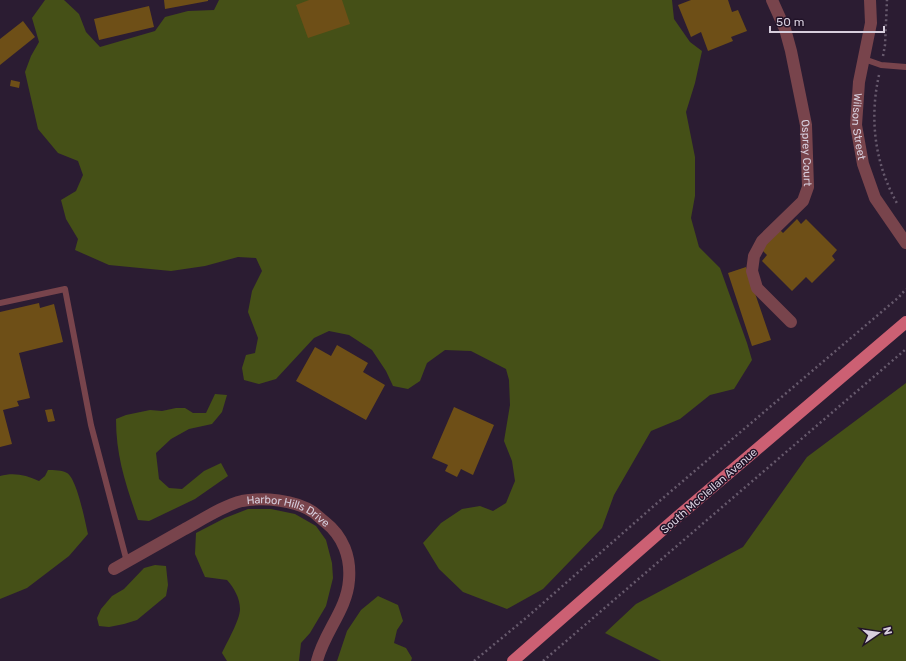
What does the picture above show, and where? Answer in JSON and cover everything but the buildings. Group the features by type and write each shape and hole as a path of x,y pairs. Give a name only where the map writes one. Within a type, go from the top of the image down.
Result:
{"main road":[{"name":"South McClellan Avenue","path":"512,661 675,519 906,322"}],"street":[{"name":"Osprey Court","path":"772,0 785,29 806,125 808,186 803,201 762,241 754,256 752,272 757,288 791,322"},
{"name":"Wilson Street","path":"870,0 871,23 859,82 856,125 863,164 875,198 906,243"},
{"name":"Harbor Hills Drive","path":"114,569 219,510 241,501 267,499 293,504 312,512 330,526 338,536 349,559 349,581 344,605 324,640 317,661"}],"lane":[{"path":"864,58 881,64 906,67"},
{"path":"0,303 65,289 91,425 127,562"}],"path":[{"path":"887,0 885,45 876,84 873,124 884,177 899,206"},
{"path":"474,661 826,360 899,297 906,289"},
{"path":"543,661 906,349"}],"green space":[{"path":"45,0 64,0 79,14 86,32 100,47 155,31 165,17 188,11 214,10 219,0 672,0 674,19 690,42 702,51 695,83 686,112 695,157 695,196 691,218 699,247 720,268 752,360 734,389 710,395 680,419 651,431 614,495 602,528 543,589 507,609 463,592 439,569 423,543 441,523 462,509 480,506 493,511 506,503 515,481 512,461 504,441 510,405 509,380 506,369 471,351 445,350 427,363 420,381 408,389 393,386 386,371 372,350 349,335 329,331 314,338 276,379 259,384 244,380 242,368 246,355 255,353 258,338 248,312 252,291 262,271 256,258 238,257 205,266 171,271 109,265 75,250 78,239 66,219 61,200 76,191 83,175 78,161 58,153 38,129 25,72 31,56 39,42 32,18"},
{"path":"906,383 906,661 661,661 605,633 636,604 743,547 807,457"},
{"path":"215,394 227,395 222,412 212,424 189,429 171,439 156,453 159,479 169,488 182,489 204,471 221,463 228,476 195,499 149,521 138,520 126,483 120,458 116,433 116,419 126,415 150,410 162,411 176,408 185,408 193,413 206,413"},
{"path":"48,470 63,471 71,477 80,501 88,534 69,556 27,588 0,599 0,476 10,474 20,475 39,481 45,476"},
{"path":"248,509 271,509 295,514 316,526 326,540 332,563 333,578 326,606 310,633 301,643 299,661 227,661 222,653 238,619 240,609 239,601 227,580 205,577 195,554 196,533 225,518"},
{"path":"155,565 166,566 168,585 166,596 137,620 109,627 99,626 97,618 101,609 112,596 124,589 144,568"},
{"path":"378,596 398,605 403,621 397,630 394,643 406,648 412,658 411,661 337,661 347,631 361,610"}]}
